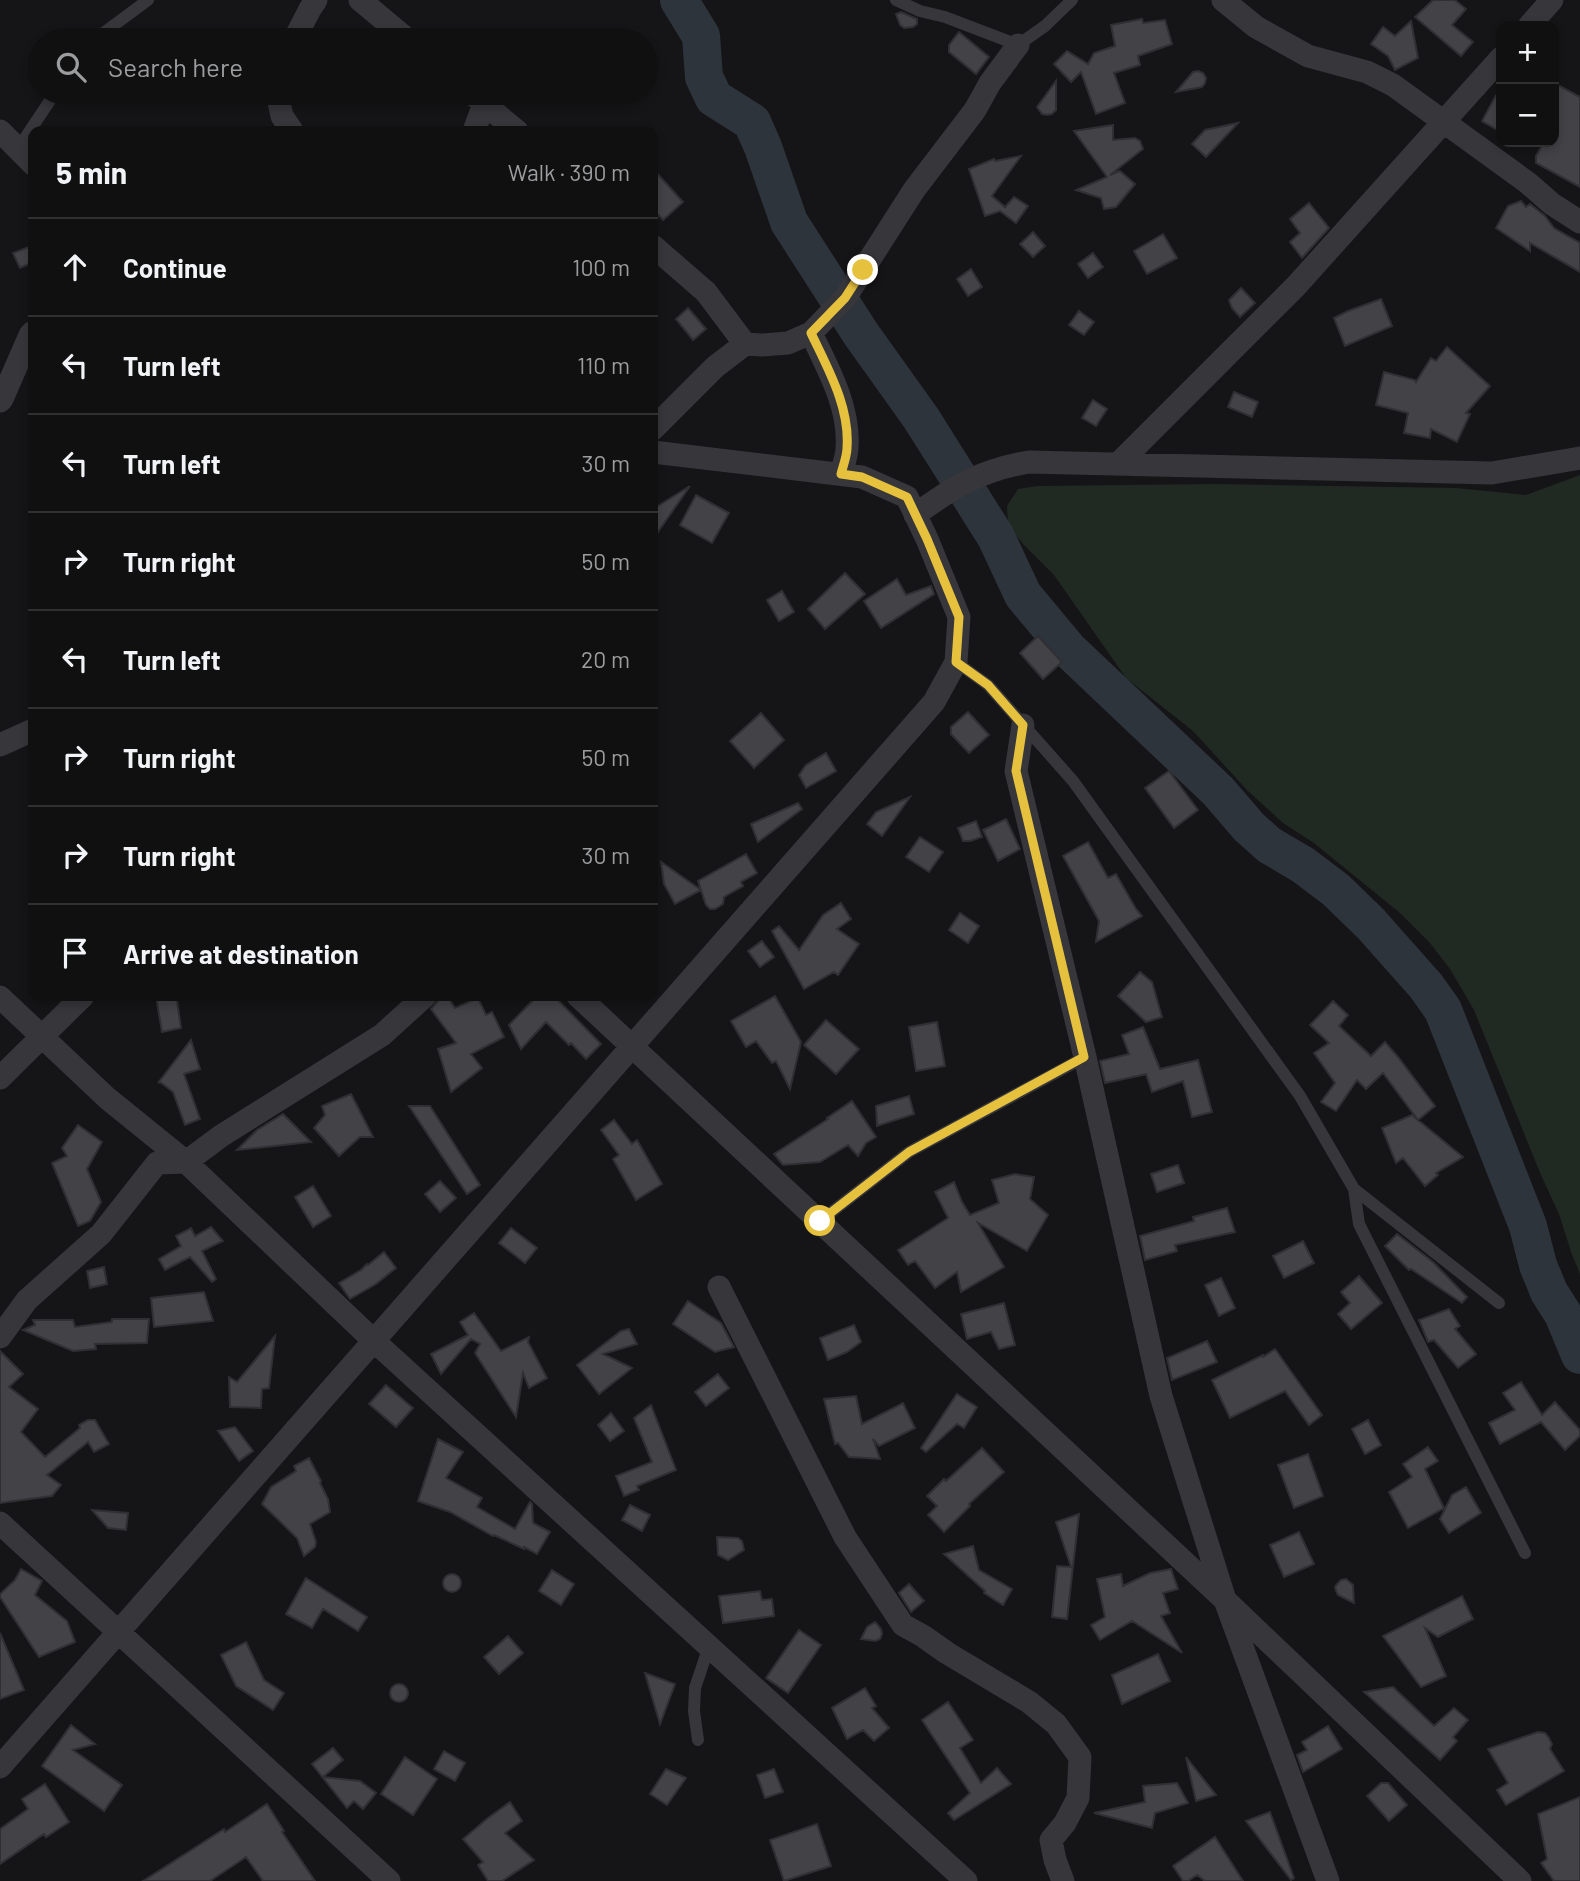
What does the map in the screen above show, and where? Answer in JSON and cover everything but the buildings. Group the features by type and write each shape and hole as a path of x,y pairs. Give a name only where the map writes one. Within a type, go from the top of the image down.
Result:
{"street":[{"path":"301,28 316,0"},
{"path":"360,0 394,28"},
{"path":"1223,0 1256,27 1308,56 1367,72 1393,85 1580,222"},
{"path":"1533,21 1552,0"},
{"path":"658,424 715,367 745,344 788,343 811,333 845,298 914,190 975,110 990,83 1018,45"},
{"path":"1118,464 1296,286 1496,64"},
{"path":"280,105 282,116 289,126"},
{"path":"474,126 476,105"},
{"path":"485,105 511,126"},
{"path":"0,131 25,157"},
{"path":"658,250 706,292 745,344"},
{"path":"811,333 839,393 848,448 841,474"},
{"path":"0,401 28,340"},
{"path":"0,1767 934,702 956,662 959,617 907,497 862,477 658,453"},
{"path":"915,515 965,482 987,472 1029,462 1492,473 1580,458"},
{"path":"1023,725 1016,771 1161,1395 1225,1600 1328,1881"},
{"path":"0,745 28,732"},
{"path":"0,997 107,1098 186,1162 374,1341 966,1881"},
{"path":"0,1077 78,1001"},
{"path":"0,1337 27,1300 101,1234 157,1163 186,1162 221,1136 382,1035 419,1001"},
{"path":"583,1001 1225,1600 1520,1881"},
{"path":"719,1287 845,1537 903,1625 1029,1702 1056,1724 1080,1757 1078,1798 1065,1823 1051,1840 1063,1881"},
{"path":"0,1523 389,1881"}],"lane":[{"path":"110,28 148,0"},
{"path":"896,0 1018,45 1045,26 1072,0"},
{"path":"40,126 49,105"},
{"path":"956,662 988,685 1073,780 1300,1096 1354,1189 1500,1303"},
{"path":"820,1221 909,1152 1084,1057"},
{"path":"1354,1189 1359,1224 1525,1553"},
{"path":"698,1740 694,1711 695,1688 709,1646"}],"shaded area":[{"path":"1580,475 1580,1274 1559,1214 1474,1010 1450,969 1430,943 1400,913 1314,843 1283,823 1247,790 1193,731 1126,678 1054,575 1008,525 1007,506 1018,489 1037,486 1216,484 1456,488 1526,495"}],"waterway":[{"path":"679,0 701,36 704,77 714,98 752,122 789,222 861,334 921,418 996,537 1023,595 1068,649 1218,791 1249,827 1269,845 1303,865 1336,890 1371,924 1426,986 1443,1010 1528,1226 1538,1265 1580,1355"}],"route":[{"path":"820,1221 909,1152 1084,1057 1016,771 1023,725 988,685 956,662 959,617 907,497 862,477 841,474 848,448 839,393 811,333 845,298 863,270"}]}
